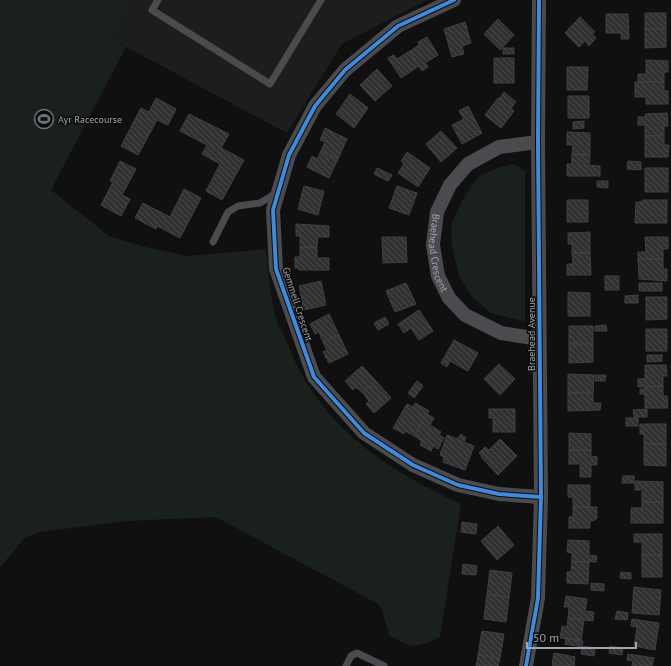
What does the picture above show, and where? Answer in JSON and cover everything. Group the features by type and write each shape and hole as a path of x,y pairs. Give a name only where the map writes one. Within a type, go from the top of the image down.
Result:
{"street":[{"name":"Gemmell Crescent","path":"454,0 398,26 345,70 315,106 289,155 273,210 276,269 314,377 364,433 413,465 458,485 499,494 541,497"},
{"name":"Braehead Avenue","path":"526,666 538,598 541,497 538,142 539,0"},
{"name":"Braehead Crescent","path":"538,142 499,147 468,164 450,185 437,212 433,245 438,276 449,298 464,315 501,333 539,339"}],"lane":[{"path":"158,0 152,10 270,84 321,0"},
{"path":"213,242 228,212 238,206 260,203 278,192"},
{"path":"346,666 351,656 357,653 384,666"}],"shaded area":[{"path":"0,0 135,0 125,16 115,41 126,47 51,190 109,236 141,246 187,256 266,249 270,290 276,318 299,370 316,396 335,419 356,440 379,458 405,475 461,504 440,637 414,646 397,640 389,635 382,610 378,604 216,517 128,521 39,532 25,538 0,567"},
{"path":"135,0 427,0 342,44 287,133 115,41 125,16"},
{"path":"513,164 525,171 525,322 491,313 472,297 459,276 452,246 451,225 463,199 478,177 494,169"}],"building":[{"path":"645,13 666,13 666,29 645,29"},
{"path":"606,14 628,14 629,39 621,39 621,33 606,33"},
{"path":"580,17 595,32 592,34 596,38 589,46 585,41 579,47 565,33"},
{"path":"498,19 514,35 500,50 484,34"},
{"path":"465,22 471,43 462,46 464,54 452,57 444,29"},
{"path":"645,29 666,29 666,47 645,48"},
{"path":"427,37 438,55 425,63 428,67 422,71 410,51 419,45 418,42"},
{"path":"503,48 514,48 514,54 503,54"},
{"path":"410,51 419,66 401,78 388,58 394,55 397,59"},
{"path":"494,58 514,58 514,83 494,83"},
{"path":"646,60 668,61 668,72 664,72 664,82 638,82 638,74 646,74"},
{"path":"567,67 588,67 587,90 567,90"},
{"path":"377,69 392,86 375,101 360,85"},
{"path":"635,82 664,82 664,91 668,91 668,104 646,104 646,97 635,97"},
{"path":"504,92 516,102 511,108 499,99"},
{"path":"350,94 368,108 354,128 336,114"},
{"path":"568,96 589,96 589,118 568,118"},
{"path":"156,98 176,109 168,125 157,120 138,155 121,146 141,108 149,112"},
{"path":"498,98 514,111 501,128 485,115"},
{"path":"468,106 482,133 462,144 452,125 464,119 459,111"},
{"path":"667,113 668,126 664,126 664,135 645,136 645,125 638,125 638,117 646,117 645,114"},
{"path":"189,114 229,134 221,148 244,160 222,200 206,191 220,164 202,154 207,145 180,131"},
{"path":"584,121 584,128 573,129 573,122"},
{"path":"325,128 347,139 338,159 321,151 325,142 320,140"},
{"path":"441,131 457,148 441,162 426,144"},
{"path":"567,132 590,133 590,155 572,154 573,145 567,145"},
{"path":"664,135 664,145 669,145 668,157 645,157 645,136"},
{"path":"321,151 338,159 329,178 307,167 312,156 317,159"},
{"path":"407,152 430,168 418,187 398,173 404,164 401,161"},
{"path":"572,154 590,155 589,165 600,166 600,176 567,176 567,164 572,164"},
{"path":"120,161 136,169 122,195 130,199 121,216 101,205 113,182 110,181"},
{"path":"628,161 641,162 641,170 627,169"},
{"path":"377,168 392,175 388,181 374,174"},
{"path":"645,168 668,168 668,192 645,192"},
{"path":"597,181 608,181 608,188 597,187"},
{"path":"304,186 324,191 318,215 298,209"},
{"path":"397,186 417,193 409,215 389,208"},
{"path":"184,189 201,198 180,238 157,226 156,229 135,218 143,203 170,217"},
{"path":"567,200 588,200 588,222 567,222"},
{"path":"642,200 667,200 667,223 635,223 636,202 642,202"},
{"path":"296,224 329,226 329,237 318,237 317,247 300,247 300,236 296,236"},
{"path":"590,232 590,253 572,253 572,244 568,244 568,233"},
{"path":"382,237 406,237 407,262 383,263"},
{"path":"645,237 668,237 668,249 663,249 663,259 638,259 638,252 646,252"},
{"path":"300,247 317,247 317,258 329,258 329,270 299,270 299,268 295,268 295,257 300,257"},
{"path":"572,253 590,253 591,275 567,275 567,264 573,264"},
{"path":"638,259 663,259 663,269 667,269 667,281 639,279"},
{"path":"605,276 619,276 619,290 605,290"},
{"path":"321,281 326,305 304,310 299,286"},
{"path":"406,283 416,304 395,312 386,291"},
{"path":"639,283 662,283 662,291 639,291"},
{"path":"568,292 590,293 590,316 568,316"},
{"path":"638,295 638,303 625,303 625,296"},
{"path":"646,297 667,297 667,319 646,320"},
{"path":"419,310 433,331 419,340 411,328 404,333 398,324"},
{"path":"329,314 339,335 323,342 319,332 315,334 310,324"},
{"path":"385,317 389,324 378,330 374,323"},
{"path":"606,325 607,331 595,331 595,326"},
{"path":"569,326 593,326 593,344 569,344"},
{"path":"646,329 667,329 667,351 646,351"},
{"path":"339,335 348,354 329,363 323,352 327,350 323,342"},
{"path":"454,340 478,353 468,371 450,361 447,367 441,363"},
{"path":"569,344 593,344 593,362 569,363"},
{"path":"647,355 662,355 662,361 647,362"},
{"path":"499,364 515,379 500,395 484,379"},
{"path":"645,365 666,365 667,376 663,376 663,386 638,387 638,379 645,379"},
{"path":"362,366 376,381 363,393 356,387 353,390 345,381"},
{"path":"568,374 594,375 593,393 568,393"},
{"path":"595,375 606,375 605,381 595,381"},
{"path":"376,381 391,398 374,413 366,404 369,401 363,393"},
{"path":"417,381 423,386 414,398 408,393"},
{"path":"663,386 663,396 667,396 668,408 645,408 645,394 640,394 640,389 645,389 645,387"},
{"path":"568,393 593,393 593,403 601,403 600,410 568,411"},
{"path":"415,403 429,411 414,436 405,431 404,434 393,428 407,404 413,407"},
{"path":"489,409 515,409 515,432 493,432 493,418 489,418"},
{"path":"647,409 647,417 634,417 633,410"},
{"path":"427,414 434,418 430,425 441,432 439,435 444,438 438,449 433,446 431,451 420,445 422,441 414,436"},
{"path":"626,418 638,418 638,426 626,426"},
{"path":"640,424 666,424 666,444 644,444 644,434 640,434"},
{"path":"569,433 591,434 591,450 569,450"},
{"path":"461,434 466,438 464,442 474,446 465,470 443,462 444,457 440,455 447,435 457,439"},
{"path":"500,439 517,456 498,475 479,453 485,447 489,450"},
{"path":"644,444 666,444 666,466 644,465"},
{"path":"569,450 591,450 591,456 597,457 597,465 591,465 591,477 580,477 580,464 569,464"},
{"path":"623,476 634,476 634,483 622,483"},
{"path":"635,481 663,482 663,502 642,502 642,490 635,490"},
{"path":"568,485 590,485 590,507 573,507 573,497 568,497"},
{"path":"642,502 663,502 663,523 631,523 631,508 642,508"},
{"path":"573,507 597,507 597,518 590,521 590,528 569,528 569,517 573,517"},
{"path":"462,522 477,524 476,534 461,532"},
{"path":"498,526 514,545 497,560 481,541"},
{"path":"634,534 662,534 662,555 642,555 642,542 634,542"},
{"path":"568,540 589,541 589,555 597,556 596,562 572,561 572,553 567,552"},
{"path":"642,555 662,555 662,577 642,577"},
{"path":"572,561 589,562 588,584 567,583 567,572 571,572"},
{"path":"463,564 477,566 476,575 462,574"},
{"path":"490,570 512,573 509,597 487,594"},
{"path":"621,572 631,573 631,579 620,578"},
{"path":"591,583 604,584 604,591 591,590"},
{"path":"634,587 661,590 659,615 632,613"},
{"path":"487,594 509,597 506,622 484,619"},
{"path":"566,596 587,599 585,611 594,612 593,621 568,618 569,607 564,607"},
{"path":"617,611 628,613 627,620 615,619"},
{"path":"568,618 584,620 581,641 560,638 562,626 567,627"},
{"path":"632,619 659,623 655,650 634,646 637,627 631,626"},
{"path":"482,631 504,634 500,658 478,655"},
{"path":"566,638 583,641 582,647 565,644"},
{"path":"582,646 595,648 594,656 581,654"},
{"path":"610,646 623,648 622,655 609,653"},
{"path":"554,653 575,657 574,666 552,665"},
{"path":"628,654 654,658 652,666 632,666 633,661 627,660"},
{"path":"478,655 500,658 498,666 476,666"}],"cycle path":[{"path":"454,0 398,26 345,70 315,106 289,155 273,210 276,269 314,377 364,433 413,465 458,485 499,494 541,497"},
{"path":"526,666 538,598 541,497 538,142 539,0"}],"place":[{"name":"Ayr Racecourse","path":"44,119"}]}
